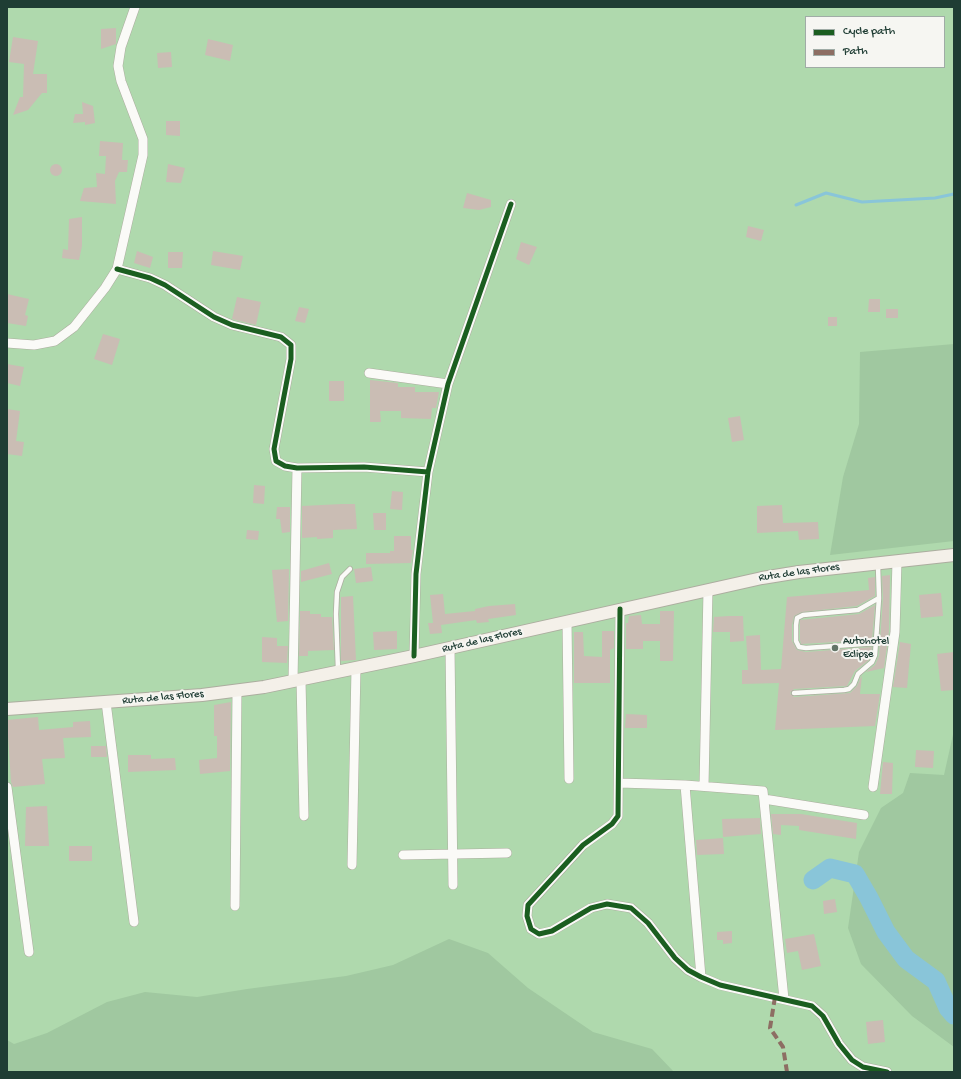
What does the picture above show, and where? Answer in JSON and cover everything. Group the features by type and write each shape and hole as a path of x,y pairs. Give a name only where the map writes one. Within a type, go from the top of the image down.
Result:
{"main road":[{"name":"Ruta de las Flores","path":"7,709 237,691 414,656 620,609 799,572 954,555"}],"street":[{"path":"7,343 34,345 55,341 74,327 105,288 117,269 143,155 143,139 121,81 118,66 121,47 136,7"},
{"path":"414,656 416,574 428,472 448,384 512,204"},
{"path":"117,269 150,278 165,285 214,317 232,325 281,337 291,345 291,359 274,449 276,461 285,466 297,468 364,467 428,472"},
{"path":"369,372 448,384"},
{"path":"297,468 297,680 304,816"},
{"path":"873,787 895,632 896,561"},
{"path":"704,786 708,590"},
{"path":"620,609 618,816 612,824 583,845 528,905 527,916 531,929 539,934 552,931 591,908 607,904 630,908 648,924 675,958 688,970 720,985 812,1006 823,1016 839,1044 852,1060 863,1070 887,1072"},
{"path":"567,621 569,779"},
{"path":"450,648 453,885"},
{"path":"352,865 356,668"},
{"path":"235,906 237,691"},
{"path":"106,702 134,922"},
{"path":"619,783 685,785 763,790 784,999"},
{"path":"685,785 701,977"},
{"path":"7,787 29,952"},
{"path":"764,799 864,815"},
{"path":"403,854 507,853"}],"lane":[{"path":"794,693 850,689 862,669 872,662 877,643 879,598 878,563"},
{"path":"338,672 336,614 337,592 342,577 350,569"},
{"path":"877,643 806,648 799,647 796,641 796,625 797,618 803,615 858,610 879,598"}],"green space":[{"path":"7,7 954,7 954,1072 7,1072"},
{"path":"954,344 954,541 830,555 843,477 859,424 860,352"},
{"path":"954,730 954,1047 912,1016 861,964 848,928 859,852 881,808 903,793 910,773 944,775"},
{"path":"449,939 488,953 528,988 593,1032 652,1049 674,1072 7,1072 7,1040 14,1044 47,1033 107,1002 145,992 197,997 346,976 393,965"}],"building":[{"path":"116,28 116,44 101,49 101,29"},
{"path":"13,37 38,41 33,74 47,74 47,93 42,93 28,110 13,115 20,97 23,97 24,64 9,62"},
{"path":"208,39 233,45 230,61 205,55"},
{"path":"171,52 172,67 158,68 157,53"},
{"path":"82,102 93,106 95,123 85,125 85,122 73,123 75,114 83,114"},
{"path":"166,121 180,121 180,136 166,135"},
{"path":"100,141 123,143 122,160 128,160 127,172 119,172 115,181 116,204 80,201 84,188 97,187 96,173 105,174 106,156 99,156"},
{"path":"54,164 58,164 62,170 58,176 54,176 50,172 50,168"},
{"path":"168,164 185,168 181,183 166,182"},
{"path":"467,193 491,200 491,207 479,210 463,208"},
{"path":"82,217 82,246 79,260 62,258 63,249 68,250 69,219"},
{"path":"748,226 764,230 761,241 746,237"},
{"path":"521,242 537,247 529,265 516,259"},
{"path":"137,251 153,257 150,268 134,263"},
{"path":"213,251 243,256 240,270 211,265"},
{"path":"168,252 183,252 182,268 168,268"},
{"path":"7,294 29,299 25,315 28,316 26,326 7,323"},
{"path":"237,297 261,302 256,325 232,319"},
{"path":"869,299 880,299 880,312 868,312"},
{"path":"299,307 309,309 305,323 295,321"},
{"path":"886,309 898,309 898,318 886,318"},
{"path":"828,317 837,317 837,326 828,326"},
{"path":"103,334 120,339 112,365 94,359"},
{"path":"7,364 24,367 20,386 7,383"},
{"path":"370,380 398,383 398,387 415,387 415,392 439,392 436,408 432,408 431,419 401,418 401,411 380,411 381,422 370,422"},
{"path":"329,381 344,381 344,401 329,401"},
{"path":"7,409 20,411 16,441 24,442 22,456 7,454"},
{"path":"740,416 744,440 732,442 728,418"},
{"path":"254,485 265,486 264,504 253,503"},
{"path":"392,491 403,492 402,510 390,509"},
{"path":"355,504 357,529 333,530 333,538 302,538 302,506"},
{"path":"782,505 783,523 818,522 819,539 799,540 798,531 757,533 757,506"},
{"path":"277,507 290,507 290,532 282,533 280,519 276,519"},
{"path":"373,513 386,513 386,530 374,530"},
{"path":"247,530 259,531 258,540 246,539"},
{"path":"394,536 411,536 411,550 413,550 411,563 366,564 366,553 390,553 390,551 394,551"},
{"path":"329,563 332,574 301,582 301,571"},
{"path":"371,567 373,581 356,583 354,569"},
{"path":"289,569 288,621 277,622 272,570"},
{"path":"890,575 889,631 884,668 866,672 875,665 879,656 883,598 882,576"},
{"path":"875,577 875,596 857,606 802,612 794,616 792,625 792,641 797,650 806,652 872,647 869,660 855,671 847,686 794,689 790,693 794,697 850,693 857,686 862,675 860,694 880,694 875,726 775,730 779,683 742,684 742,670 748,670 746,636 760,635 761,670 781,669 787,597 869,590 868,578"},
{"path":"941,593 943,616 921,618 919,595"},
{"path":"443,594 445,614 475,611 475,609 489,606 515,604 516,615 488,619 489,622 477,623 476,620 441,625 442,633 430,634 428,623 433,623 430,595"},
{"path":"353,596 356,660 341,661 341,597"},
{"path":"875,605 872,640 801,644 800,620 859,614"},
{"path":"300,611 310,611 310,614 321,614 321,617 332,617 334,650 308,651 308,656 299,656"},
{"path":"660,611 674,611 673,661 660,661 660,641 643,641 643,649 626,649 626,623 628,623 629,616 641,615 642,624 660,624"},
{"path":"743,616 744,641 730,642 730,632 713,632 714,617"},
{"path":"397,631 397,649 374,650 373,632"},
{"path":"602,631 614,631 614,648 610,650 610,683 574,683 574,632 583,632 584,656 602,657"},
{"path":"262,637 277,638 277,646 288,646 287,663 262,662"},
{"path":"900,642 911,644 907,688 893,687"},
{"path":"954,652 954,690 941,691 937,654"},
{"path":"231,702 230,771 200,774 199,760 217,758 217,736 214,736 214,705"},
{"path":"626,714 647,715 647,728 625,728"},
{"path":"38,717 39,730 73,727 73,722 90,721 91,737 63,738 65,758 42,759 45,784 13,787 11,782 7,720"},
{"path":"91,746 106,746 107,757 91,757"},
{"path":"916,750 934,751 933,768 915,767"},
{"path":"128,755 151,755 151,759 175,758 176,770 128,772"},
{"path":"883,762 893,763 892,794 880,794"},
{"path":"47,806 49,846 25,846 26,807"},
{"path":"771,814 801,814 857,823 856,839 799,830 799,826 781,825 781,835 773,834"},
{"path":"760,818 761,834 723,837 722,819"},
{"path":"723,838 724,854 697,855 696,840"},
{"path":"69,846 92,846 92,861 69,861"},
{"path":"835,899 837,912 824,914 823,901"},
{"path":"732,931 732,943 723,944 723,940 717,940 717,932"},
{"path":"814,934 821,966 802,970 798,951 787,953 785,939"},
{"path":"883,1020 885,1042 868,1044 866,1022"}],"waterway":[{"path":"796,205 826,193 862,202 935,198 954,194"},
{"path":"813,880 830,868 855,874 886,932 906,959 936,981 948,1008 954,1015"}],"marked path":[{"path":"775,997 770,1028 783,1047 787,1072"}],"cycle path":[{"path":"414,656 416,574 428,472 448,384 511,204"},
{"path":"117,269 150,278 165,285 214,317 232,325 281,337 291,345 291,359 274,449 276,461 285,466 297,468 364,467 428,472"},
{"path":"620,609 618,816 612,824 583,845 528,905 527,916 531,929 539,934 552,931 591,908 607,904 631,908 648,923 675,958 688,970 720,985 812,1006 823,1016 839,1044 852,1060 863,1067 887,1072"}],"place":[{"name":"Autohotel Eclipse","path":"835,648"}]}
